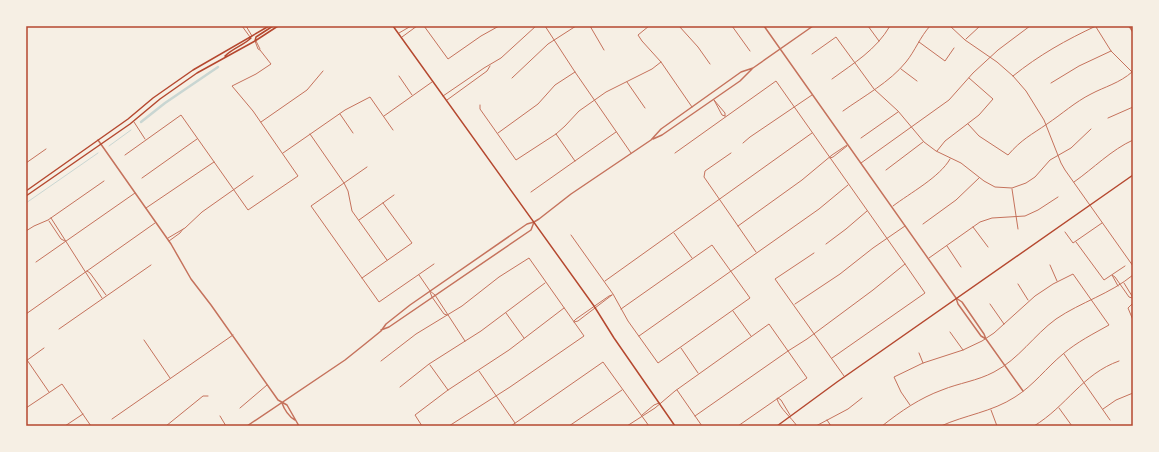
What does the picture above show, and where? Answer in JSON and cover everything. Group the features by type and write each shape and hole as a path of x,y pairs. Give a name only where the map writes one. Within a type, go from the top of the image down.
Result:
{"main road":[{"path":"26,191 128,119 153,98 193,70 269,26"},
{"path":"255,41 256,37 273,26"},
{"path":"26,196 133,121 160,99 197,73 255,41 278,26"},
{"path":"393,26 594,306 614,338 676,426"},
{"path":"224,57 229,52 251,39 251,37"},
{"path":"777,426 845,376 1089,204 1133,175"}],"street":[{"path":"242,26 251,37"},
{"path":"246,26 251,37"},
{"path":"398,34 410,26"},
{"path":"401,38 417,26"},
{"path":"424,26 448,60 481,36 500,26"},
{"path":"443,96 510,51 536,26"},
{"path":"545,26 555,39 575,72 632,153"},
{"path":"512,78 555,39 576,26"},
{"path":"590,26 604,50"},
{"path":"649,26 638,34 642,41 661,62 692,107"},
{"path":"679,26 698,46 710,64"},
{"path":"732,26 750,51"},
{"path":"764,26 956,298 958,304 976,330 986,339"},
{"path":"651,140 661,129 741,72 752,68 813,26"},
{"path":"868,26 880,42"},
{"path":"832,79 880,42 890,26"},
{"path":"842,111 874,89 900,68 911,55 930,26"},
{"path":"950,26 965,40 990,57 1012,76 1034,103 1046,125 1061,163 1133,266"},
{"path":"965,40 980,26"},
{"path":"861,163 949,100 990,57 1030,26"},
{"path":"968,124 979,136 1008,155 1024,138 1046,125 1084,97 1132,73 1111,51 1096,26 1058,44 1012,76"},
{"path":"1129,26 1133,32"},
{"path":"812,54 836,37 874,89 898,111 924,142 936,151 966,167 989,184 1002,188 1012,188 1023,185 1031,180 1047,163 1071,148 1091,129"},
{"path":"125,154 181,115 248,210 298,176 261,122 232,86 254,75 271,64 255,44 255,41"},
{"path":"919,41 945,61 954,48"},
{"path":"1051,83 1079,66 1111,51"},
{"path":"480,105 480,109 516,160 556,134 579,111 595,99 652,69 661,62"},
{"path":"446,101 487,71 490,65"},
{"path":"381,331 386,324 430,291 527,224 534,222 571,194 651,140 662,135 714,100 745,77 752,68"},
{"path":"900,68 917,80"},
{"path":"261,122 307,90 323,71"},
{"path":"497,133 533,108 555,86 575,72"},
{"path":"399,76 412,96"},
{"path":"936,151 945,141 979,115 992,99 969,78"},
{"path":"675,153 776,81 868,210 924,293 832,358"},
{"path":"384,116 432,82"},
{"path":"626,82 645,108"},
{"path":"743,143 812,95"},
{"path":"282,153 339,114 370,97 393,130"},
{"path":"714,100 718,109 726,116"},
{"path":"1108,118 1133,107"},
{"path":"861,138 898,111"},
{"path":"339,114 353,133"},
{"path":"133,121 146,140"},
{"path":"531,192 617,131"},
{"path":"604,282 812,133"},
{"path":"310,134 344,183 348,191 350,207 387,260"},
{"path":"556,134 575,161"},
{"path":"142,178 198,138"},
{"path":"98,140 168,240 189,277 207,299 278,400 287,405 299,426"},
{"path":"1074,183 1091,171 1115,150 1133,140"},
{"path":"886,170 924,142"},
{"path":"738,226 848,145"},
{"path":"26,163 46,149"},
{"path":"731,153 705,171 703,174 704,178 757,252"},
{"path":"892,207 939,173 950,158"},
{"path":"146,208 214,162"},
{"path":"367,167 311,206 379,302 434,264"},
{"path":"168,240 180,233 202,212 253,176"},
{"path":"923,224 956,200 979,177"},
{"path":"26,231 48,220 104,181"},
{"path":"639,336 819,209 849,184"},
{"path":"1012,188 1018,229"},
{"path":"36,262 135,193"},
{"path":"358,220 394,195"},
{"path":"928,258 973,227 988,219 1025,216 1038,210 1058,197"},
{"path":"362,278 412,243 383,203"},
{"path":"826,244 868,210"},
{"path":"51,218 65,237 66,242 103,298"},
{"path":"48,220 61,239 66,242"},
{"path":"247,426 348,358 381,331 531,230 534,222"},
{"path":"26,314 156,223"},
{"path":"1065,232 1073,244 1102,223"},
{"path":"794,304 837,276 872,248 905,226"},
{"path":"973,227 988,247"},
{"path":"674,233 692,259"},
{"path":"571,235 613,294 622,309 639,336 658,363 750,298 712,245 622,309"},
{"path":"1076,242 1102,279 1106,279 1125,266"},
{"path":"946,245 961,267"},
{"path":"814,253 775,279 845,376"},
{"path":"381,361 416,334 462,306 499,277 528,258 584,336 449,426"},
{"path":"695,416 814,334 905,264"},
{"path":"59,329 151,265"},
{"path":"1050,265 1057,282"},
{"path":"86,271 90,273 106,296"},
{"path":"419,274 430,291 432,297 466,341"},
{"path":"910,406 901,392 894,376 923,363 963,350 986,339 1029,301 1057,282 1073,274 1109,325 1087,337 1063,354 1035,382 1014,398 991,409 960,418 941,426"},
{"path":"1112,275 1132,299"},
{"path":"1112,275 1118,286"},
{"path":"882,426 924,397 943,389 987,376 1005,366 1055,320 1073,308 1120,285 1133,275"},
{"path":"400,387 429,364 466,341 546,282"},
{"path":"1123,283 1132,296 1132,299"},
{"path":"1018,284 1029,301"},
{"path":"430,291 435,295 447,312 447,315"},
{"path":"574,322 594,306 613,294"},
{"path":"574,322 596,309 611,298 613,294"},
{"path":"956,298 962,302 986,339 1024,391"},
{"path":"1133,303 1128,308 1133,320"},
{"path":"990,304 1004,324"},
{"path":"422,426 415,415 448,390 479,371 564,308"},
{"path":"732,311 751,337"},
{"path":"505,312 524,338"},
{"path":"627,426 655,408 677,389 769,324 807,378 738,426"},
{"path":"950,332 963,350"},
{"path":"112,419 233,335"},
{"path":"144,340 171,378"},
{"path":"44,348 26,360 49,392"},
{"path":"680,348 699,374"},
{"path":"919,352 923,363"},
{"path":"1063,354 1110,420"},
{"path":"1034,426 1059,408 1083,382 1102,368 1119,361"},
{"path":"511,426 603,362 649,426"},
{"path":"429,364 448,390"},
{"path":"479,371 516,423"},
{"path":"26,408 62,384 91,426"},
{"path":"240,408 268,385"},
{"path":"569,426 623,389"},
{"path":"677,389 702,426"},
{"path":"1102,409 1116,400 1133,393"},
{"path":"166,426 203,396 208,396"},
{"path":"777,398 778,402 797,426"},
{"path":"816,426 848,408 862,398"},
{"path":"282,403 283,408 295,420"},
{"path":"1059,408 1072,426"},
{"path":"991,409 997,426"},
{"path":"65,426 83,414"},
{"path":"220,416 226,426"},
{"path":"827,420 831,426"}],"waterway":[{"path":"141,122 165,103 218,67"},
{"path":"109,146 131,130"},
{"path":"26,203 98,153"}]}
